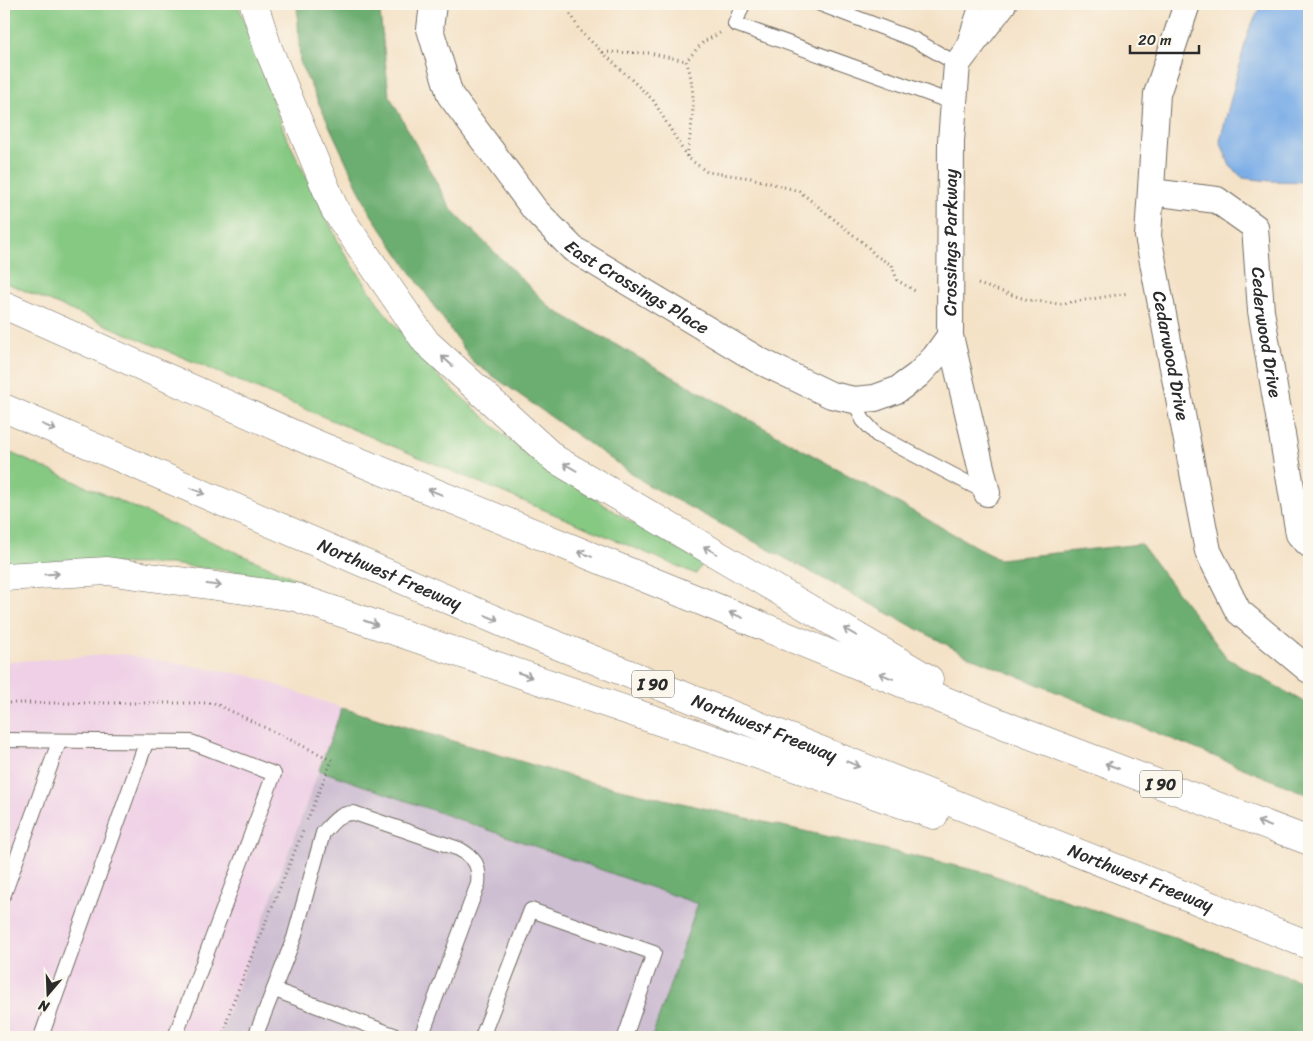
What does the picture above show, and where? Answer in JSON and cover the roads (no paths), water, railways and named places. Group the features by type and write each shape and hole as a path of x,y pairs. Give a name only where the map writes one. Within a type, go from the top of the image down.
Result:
{"highway":[{"path":"254,4 268,48 334,210 426,342 555,459 1012,728"},
{"name":"I 90","path":"4,305 316,444 1012,728 1309,841"},
{"name":"Northwest Freeway","path":"4,408 519,630 1309,945"},
{"path":"4,577 107,571 295,596 1250,923"}],"street":[{"name":"East Crossings Place","path":"433,4 430,29 450,95 535,210 573,249 758,360 831,395 854,400 875,398 897,390 918,374 935,357 950,336"},
{"path":"957,64 1003,4"},
{"name":"Cedarwood Drive","path":"1187,4 1157,94 1148,236 1208,551 1238,611 1309,670"},
{"name":"Crossings Parkway","path":"957,64 951,141 950,336 987,493"},
{"name":"Cederwood Drive","path":"1151,192 1217,200 1255,227 1261,311 1273,386 1299,534 1309,544"}],"lane":[{"path":"743,4 736,24 954,103"},
{"path":"820,4 915,40 957,64 977,4"},
{"path":"854,400 863,420 877,435 987,493"},
{"path":"4,740 191,742 274,774 175,1037"},
{"path":"4,894 59,742"},
{"path":"41,1037 146,742"},
{"path":"255,1037 294,938 323,833 334,820 344,813 354,813 459,849 477,863 478,884 421,1037"},
{"path":"482,1037 531,910 654,953 625,1037"},
{"path":"275,990 399,1037"}],"water":[{"path":"1262,4 1309,4 1309,182 1243,178 1230,166 1220,141 1248,32"}]}
